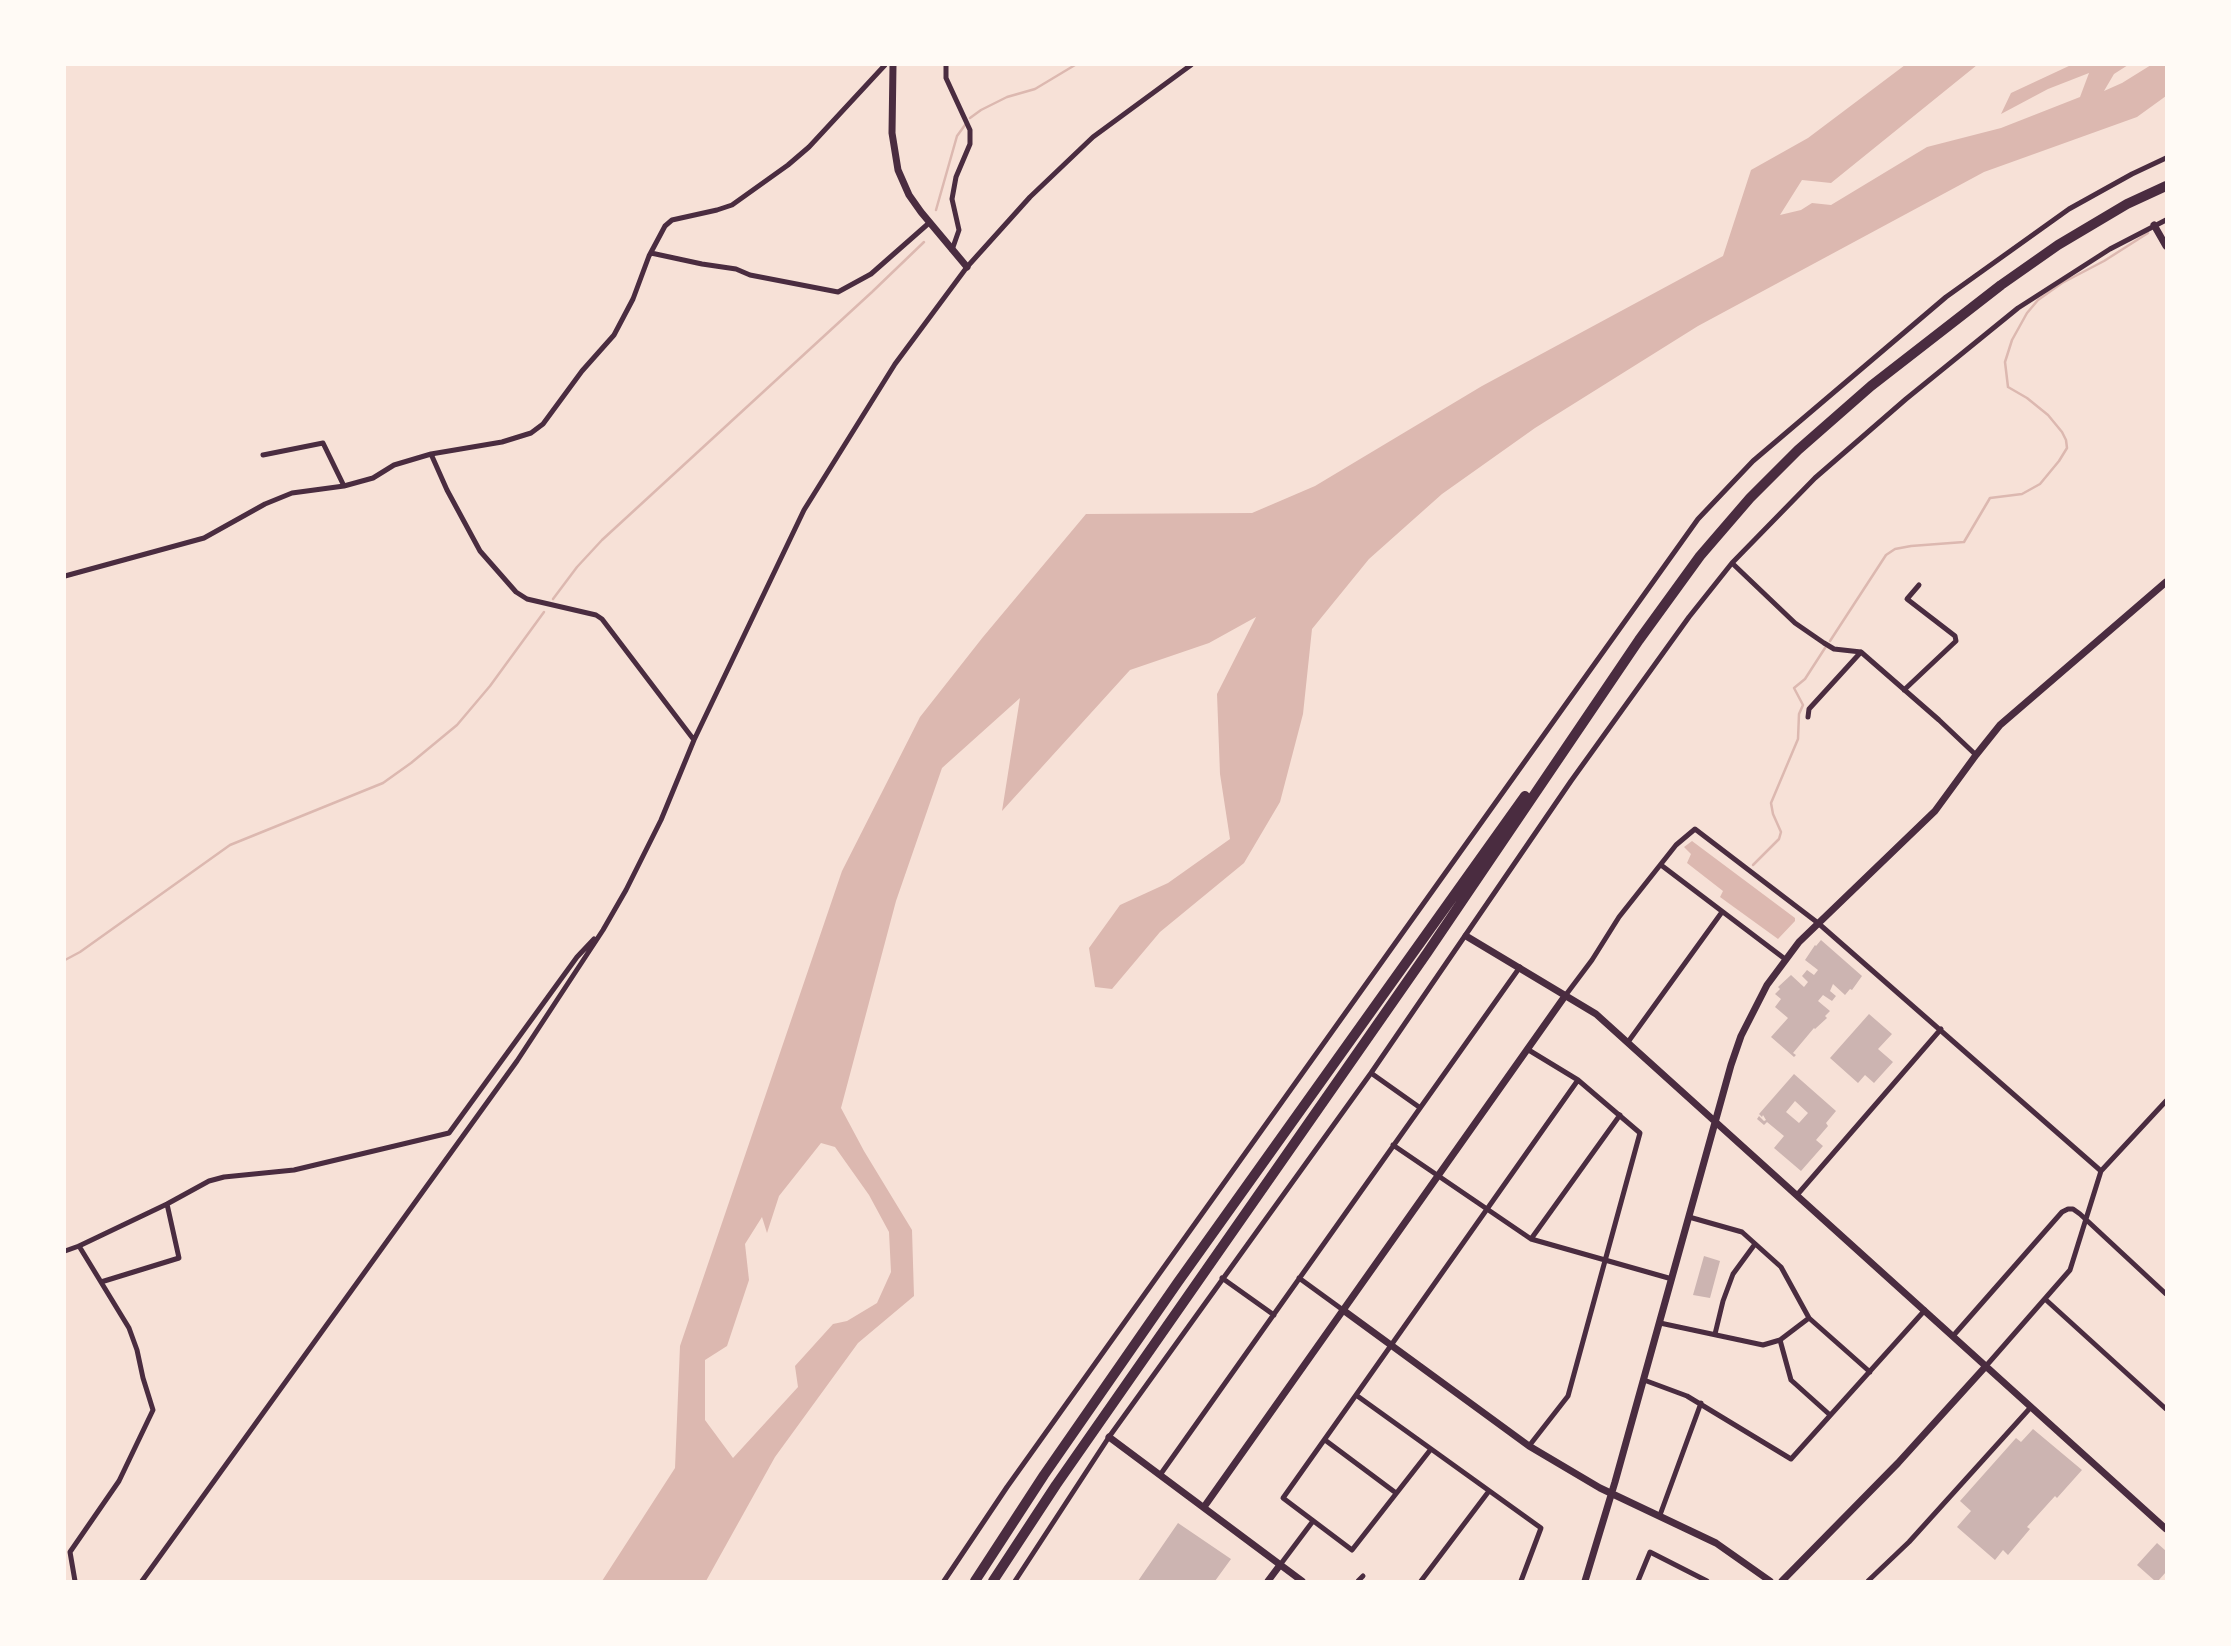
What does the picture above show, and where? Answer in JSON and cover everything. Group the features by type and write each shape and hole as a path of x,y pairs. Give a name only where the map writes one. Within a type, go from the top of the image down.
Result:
{"highway":[{"path":"975,1581 1024,1505 1178,1282 1564,740 1700,556 1750,498 1798,450 1871,386 2001,285 2058,245 2127,204 2166,186"},
{"path":"993,1581 1056,1485 1427,953 1639,640"}],"street":[{"path":"65,576 204,538 265,504 292,493 344,486 373,478 394,465 430,454 502,442 531,433 543,424 582,371 614,335 628,310 659,235 672,220 732,205 788,165 809,147 885,65"},
{"path":"893,65 892,133 898,170 909,195 967,267"},
{"path":"946,65 946,78 970,130 970,144 956,177 952,199 959,230 952,250"},
{"path":"142,1581 517,1061 603,930 661,820 694,740 804,510 895,364 967,267 1030,197 1093,137 1191,65"},
{"path":"944,1581 1020,1468 1698,519 1753,461 1946,297 2069,209 2166,158"},
{"path":"1015,1581 1109,1437 1371,1073 1579,770 1689,617 1732,563 1815,478 1906,399 2018,308 2071,273 2166,220"},
{"path":"650,253 838,292 871,274 929,223"},
{"path":"2154,225 2166,246"},
{"path":"263,456 323,443 344,486"},
{"path":"430,454 480,551 516,592 527,599 596,615 602,619 694,740"},
{"path":"1732,563 1795,623 1834,649 1861,652 1976,755"},
{"path":"1585,1581 1741,1036 1767,985 1785,959 1818,923 1935,811 2000,725 2166,582"},
{"path":"1904,690 1956,641 1955,636 1907,599 1919,585"},
{"path":"1808,717 1809,709 1861,652"},
{"path":"1820,696 1828,703"},
{"path":"1204,1507 1592,960 1619,917 1675,845 1695,829 1818,923 2101,1171"},
{"path":"1661,866 1785,959"},
{"path":"1628,1042 1722,912"},
{"path":"65,1251 167,1204 209,1181 294,1170 449,1133 577,957 603,930"},
{"path":"1466,936 1597,1014 2166,1529"},
{"path":"1160,1475 1520,967"},
{"path":"1797,1195 1941,1029"},
{"path":"1527,1049 1578,1080 1640,1133 1568,1396 1529,1446"},
{"path":"1371,1073 1419,1107"},
{"path":"1431,1449 1352,1550 1283,1498 1578,1080"},
{"path":"1782,1581 1898,1463 2070,1270 2101,1171 2166,1101"},
{"path":"1531,1239 1620,1115"},
{"path":"1393,1145 1531,1239 1672,1279"},
{"path":"101,1282 179,1258 167,1204"},
{"path":"1954,1336 2062,1212 2073,1209 2166,1294"},
{"path":"1689,1217 1742,1232 1780,1267 1808,1318 1870,1372"},
{"path":"1715,1334 1733,1274 1755,1244"},
{"path":"75,1581 70,1552 119,1481 153,1410 129,1328 79,1246"},
{"path":"1222,1278 1274,1315"},
{"path":"1299,1278 1529,1446 1612,1493 1716,1543 1770,1581"},
{"path":"2045,1299 2166,1409"},
{"path":"1644,1380 1687,1395 1791,1459 1925,1310"},
{"path":"1660,1323 1763,1345 1780,1340 1808,1318"},
{"path":"1780,1340 1791,1380 1830,1415"},
{"path":"1356,1395 1541,1528 1521,1581"},
{"path":"1660,1515 1701,1403"},
{"path":"1868,1581 1909,1542 2031,1408"},
{"path":"1109,1437 1302,1581"},
{"path":"1325,1440 1396,1493"},
{"path":"1421,1581 1489,1491"},
{"path":"1268,1581 1313,1521"},
{"path":"1638,1581 1650,1552 1707,1581"}],"shaded area":[{"path":"1905,65 1977,65 1831,183 1802,180 1780,215 1801,210 1812,203 1831,205 1927,147 2001,128 2080,97 2089,73 2048,89 2001,114 2011,93 2071,65 2128,65 2114,74 2104,91 2151,65 2166,65 2166,96 2137,117 1984,172 1698,326 1535,428 1442,494 1369,559 1312,629 1303,714 1280,802 1244,863 1160,932 1112,989 1095,987 1089,948 1120,905 1168,883 1230,839 1220,774 1217,694 1256,617 1209,643 1130,670 1002,811 1020,698 942,768 896,901 841,1108 912,1230 914,1296 858,1343 775,1457 706,1581 602,1581 675,1468 680,1346 842,871 920,717 983,637 1086,514 1252,513 1315,486 1482,386 1723,256 1751,170 1808,138","holes":["821,1143 835,1147 869,1195 889,1232 891,1272 877,1303 847,1321 833,1324 795,1366 798,1387 733,1458 705,1420 705,1360 727,1346 749,1280 745,1244 762,1217 767,1233 779,1196"]},
{"path":"1692,841 1795,918 1795,921 1778,939 1720,897 1723,891 1687,863 1691,854 1684,847"}],"building":[{"path":"1821,940 1862,976 1845,995 1833,984 1830,991 1836,996 1832,1001 1823,995 1818,1001 1830,1011 1825,1016 1827,1018 1814,1028 1793,1053 1796,1055 1794,1057 1771,1037 1788,1018 1775,1007 1781,999 1775,994 1780,989 1778,987 1791,975 1804,987 1808,982 1802,976 1807,970 1814,975 1818,970 1805,960"},
{"path":"1869,1014 1892,1034 1878,1049 1893,1062 1874,1083 1865,1075 1858,1083 1830,1058"},
{"path":"1794,1074 1836,1111 1816,1140 1823,1146 1801,1171 1774,1148 1784,1136 1767,1122 1764,1125 1757,1119 1759,1116 1766,1120 1759,1114","holes":["1795,1101 1808,1113 1799,1123 1786,1112"]},
{"path":"1704,1256 1720,1261 1710,1298 1693,1295"},
{"path":"2033,1429 2082,1470 2027,1527 2030,1529 2008,1555 2003,1550 1995,1560 1957,1527 1971,1511 1960,1501 2016,1438 2021,1442"},
{"path":"1178,1523 1231,1559 1215,1581 1138,1581"},
{"path":"2157,1543 2166,1551 2166,1572 2155,1581 2137,1565"}],"waterway":[{"path":"970,118 1007,97 1035,89 1075,65"},
{"path":"936,210 957,136 965,125"},
{"path":"1830,641 1886,555 1895,549 1911,546 1964,542 1990,498 2022,494 2040,484 2059,461 2067,448 2062,432 2048,415 2008,387 2005,362 2012,340 2027,313 2038,300 2148,233"},
{"path":"553,599 602,540 924,242"},
{"path":"65,960 230,845 383,783 411,763 457,725 490,686 544,612"},
{"path":"1753,865 1779,839 1781,832 1771,803 1798,739 1799,714 1803,705 1794,688 1805,679 1825,648"}]}
